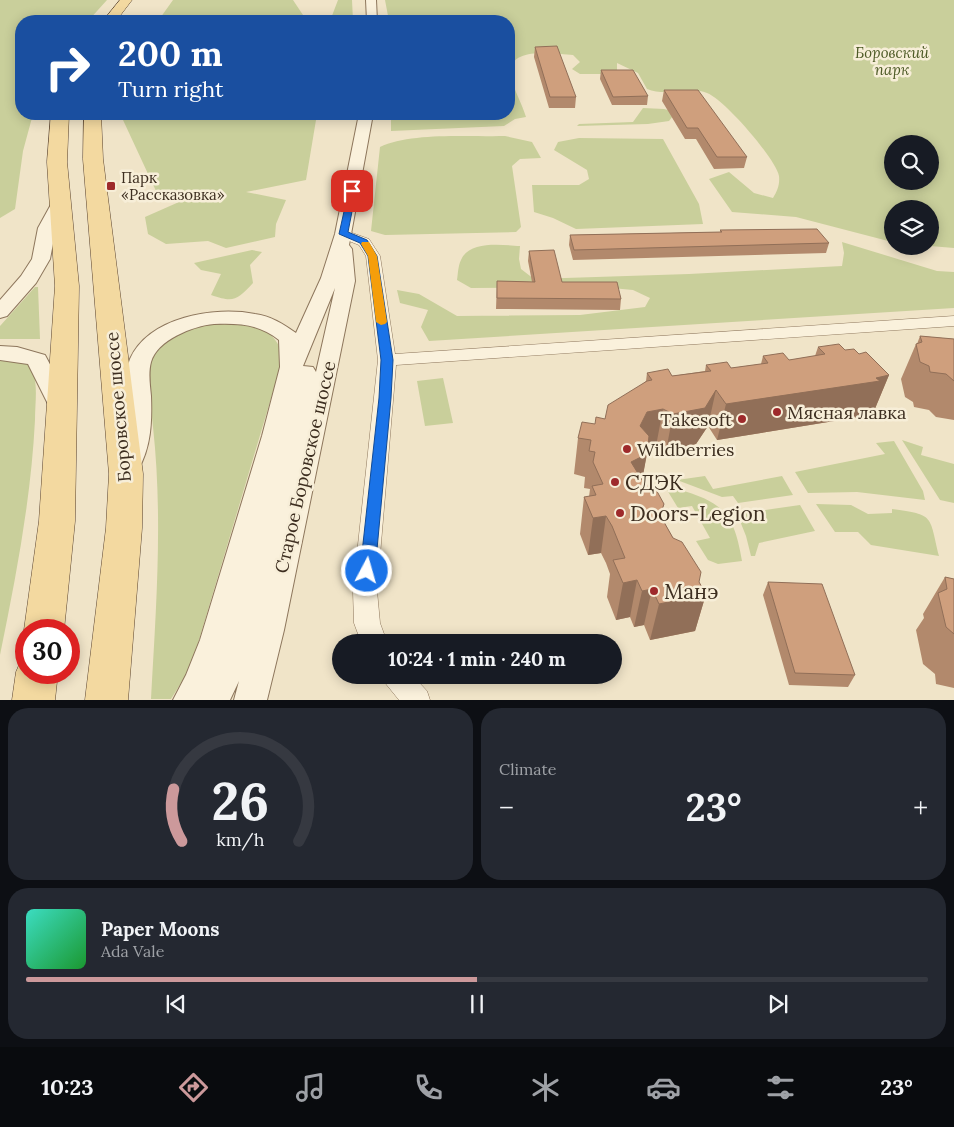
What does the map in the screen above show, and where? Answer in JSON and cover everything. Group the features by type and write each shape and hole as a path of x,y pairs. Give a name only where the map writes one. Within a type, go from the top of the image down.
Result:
{"main road":[{"path":"114,15 126,0"},
{"path":"45,619 57,521 67,286 57,152 60,120"},
{"name":"Боровское шоссе","path":"91,120 90,132 126,474 124,528 106,700"},
{"path":"33,700 35,684"}],"street":[{"path":"371,0 372,15"},
{"path":"189,700 199,684 216,640 343,246 365,120"},
{"path":"0,312 28,279 41,259 47,228 60,202"},
{"path":"343,246 364,242 372,256 387,360 385,398 365,590 367,623 371,634"},
{"path":"290,370 343,246"},
{"name":"Старое Боровское шоссе","path":"250,700 271,620 340,313 346,281 343,246"},
{"path":"126,474 140,426 139,364 149,349 166,335 190,324 215,318 239,316 272,324 289,338 290,370 282,436 230,665 213,700"},
{"path":"387,360 954,320"},
{"path":"0,354 17,354 37,360 62,410"},
{"path":"403,684 417,700"}],"green space":[{"path":"0,0 107,0 93,15 15,15 15,120 31,120 23,151 15,209 0,218"},
{"path":"173,0 293,0 303,15 162,15"},
{"path":"338,0 352,0 353,15 332,15"},
{"name":"Боровский парк","path":"385,0 954,0 954,248 939,247 939,200 884,200 884,240 796,217 732,212 709,179 729,172 754,193 773,198 778,188 779,176 769,157 748,130 715,98 700,91 662,92 647,89 638,73 617,63 617,74 580,74 572,69 580,62 573,55 544,53 523,56 515,61 515,15 388,15"},
{"name":"Боровский парк","path":"515,90 526,117 515,119"},
{"path":"643,108 664,109 676,112 669,121 648,124 577,126 579,124 633,122"},
{"path":"123,120 316,120 306,180 246,192 286,200 276,224 275,237 226,248 208,241 166,244 148,234 145,217 179,202 156,191"},
{"name":"Боровский парк","path":"391,120 513,120 504,126 391,131"},
{"path":"505,136 532,142 541,158 520,159 512,166 521,227 516,232 385,235 371,231 380,147 393,142 424,137"},
{"path":"579,138 663,139 699,204 703,224 576,229 553,218 534,212 532,185 579,185 589,179 587,170 554,150 558,142"},
{"path":"842,242 937,271 954,272 954,308 429,341 421,327 428,310 400,303 397,290 419,294 457,316 580,315 645,307 650,298 633,290 601,287 471,288 457,280 461,260 471,249 478,247 487,245 520,246 519,259 521,269 534,279 689,274 842,266 844,253"},
{"path":"252,250 262,252 250,265 253,283 235,298 225,299 211,295 221,274 201,270 194,263"},
{"path":"35,287 38,287 40,339 0,339 0,326"},
{"path":"218,323 240,323 267,332 274,338 283,358 191,667 171,699 151,699 158,495 148,384 149,367 156,352 171,339 189,330"},
{"path":"0,357 30,364 35,378 36,391 33,450 26,509 0,655"},
{"path":"443,378 453,423 425,426 417,381"},
{"path":"902,440 923,447 921,455 954,464 954,503 940,500"},
{"path":"894,441 923,491 925,500 857,492 808,493 795,472 885,454 876,443"},
{"path":"705,476 713,489 782,476 793,495 738,503 733,496 722,497 677,480"},
{"path":"677,489 705,499 724,512 735,531 742,561 718,564 708,560 696,541 710,538 692,506 678,508 667,490"},
{"path":"816,504 851,505 868,514 892,513 892,509 916,513 928,519 939,556 871,545 858,532 835,532"},
{"path":"800,505 815,531 759,543 755,556 751,556 738,516 746,516 744,513"}],"building":[{"path":"557,46 576,97 550,97 535,47"},
{"path":"601,70 633,70 648,96 613,97"},
{"path":"664,90 698,90 747,157 717,157 698,128 687,128"},
{"path":"817,229 829,243 574,250 570,235 722,232 720,230"},
{"path":"554,250 562,282 617,282 621,299 497,298 497,281 535,282 529,251"},
{"path":"920,336 954,339 954,381 946,374 930,372 929,366 920,362 916,344 922,342"},
{"path":"839,344 845,350 854,349 859,354 866,352 889,375 876,378 880,381 726,404 716,390 705,408 673,414 663,409 647,412 640,426 649,436 647,454 631,462 642,480 653,484 664,504 660,515 673,538 682,542 701,572 699,582 706,594 659,604 652,589 642,591 637,580 623,583 613,560 625,558 612,526 606,516 593,518 584,497 596,495 592,486 603,484 593,462 595,452 589,451 591,440 578,438 582,422 595,424 596,417 605,419 608,405 647,381 652,380 647,373 668,369 672,376 711,371 706,365 727,362 731,368 768,363 763,356 783,353 789,360 825,354 818,347"},
{"path":"945,577 954,579 954,634 946,627 938,593 947,589"},
{"path":"768,582 822,584 855,675 795,673"}],"slow traffic":[{"path":"366,244 372,256 381,322"}],"place":[{"name":"Парк «Рассказовка»","path":"111,186"},
{"name":"Мясная лавка","path":"777,412"},
{"name":"Takesoft","path":"742,419"},
{"name":"Wildberries","path":"627,449"},
{"name":"СДЭК","path":"615,482"},
{"name":"Doors-Legion","path":"620,513"},
{"name":"Манэ","path":"654,591"}],"route":[{"path":"352,191 344,234 364,242 372,256 387,360 385,398 367,571"}]}
